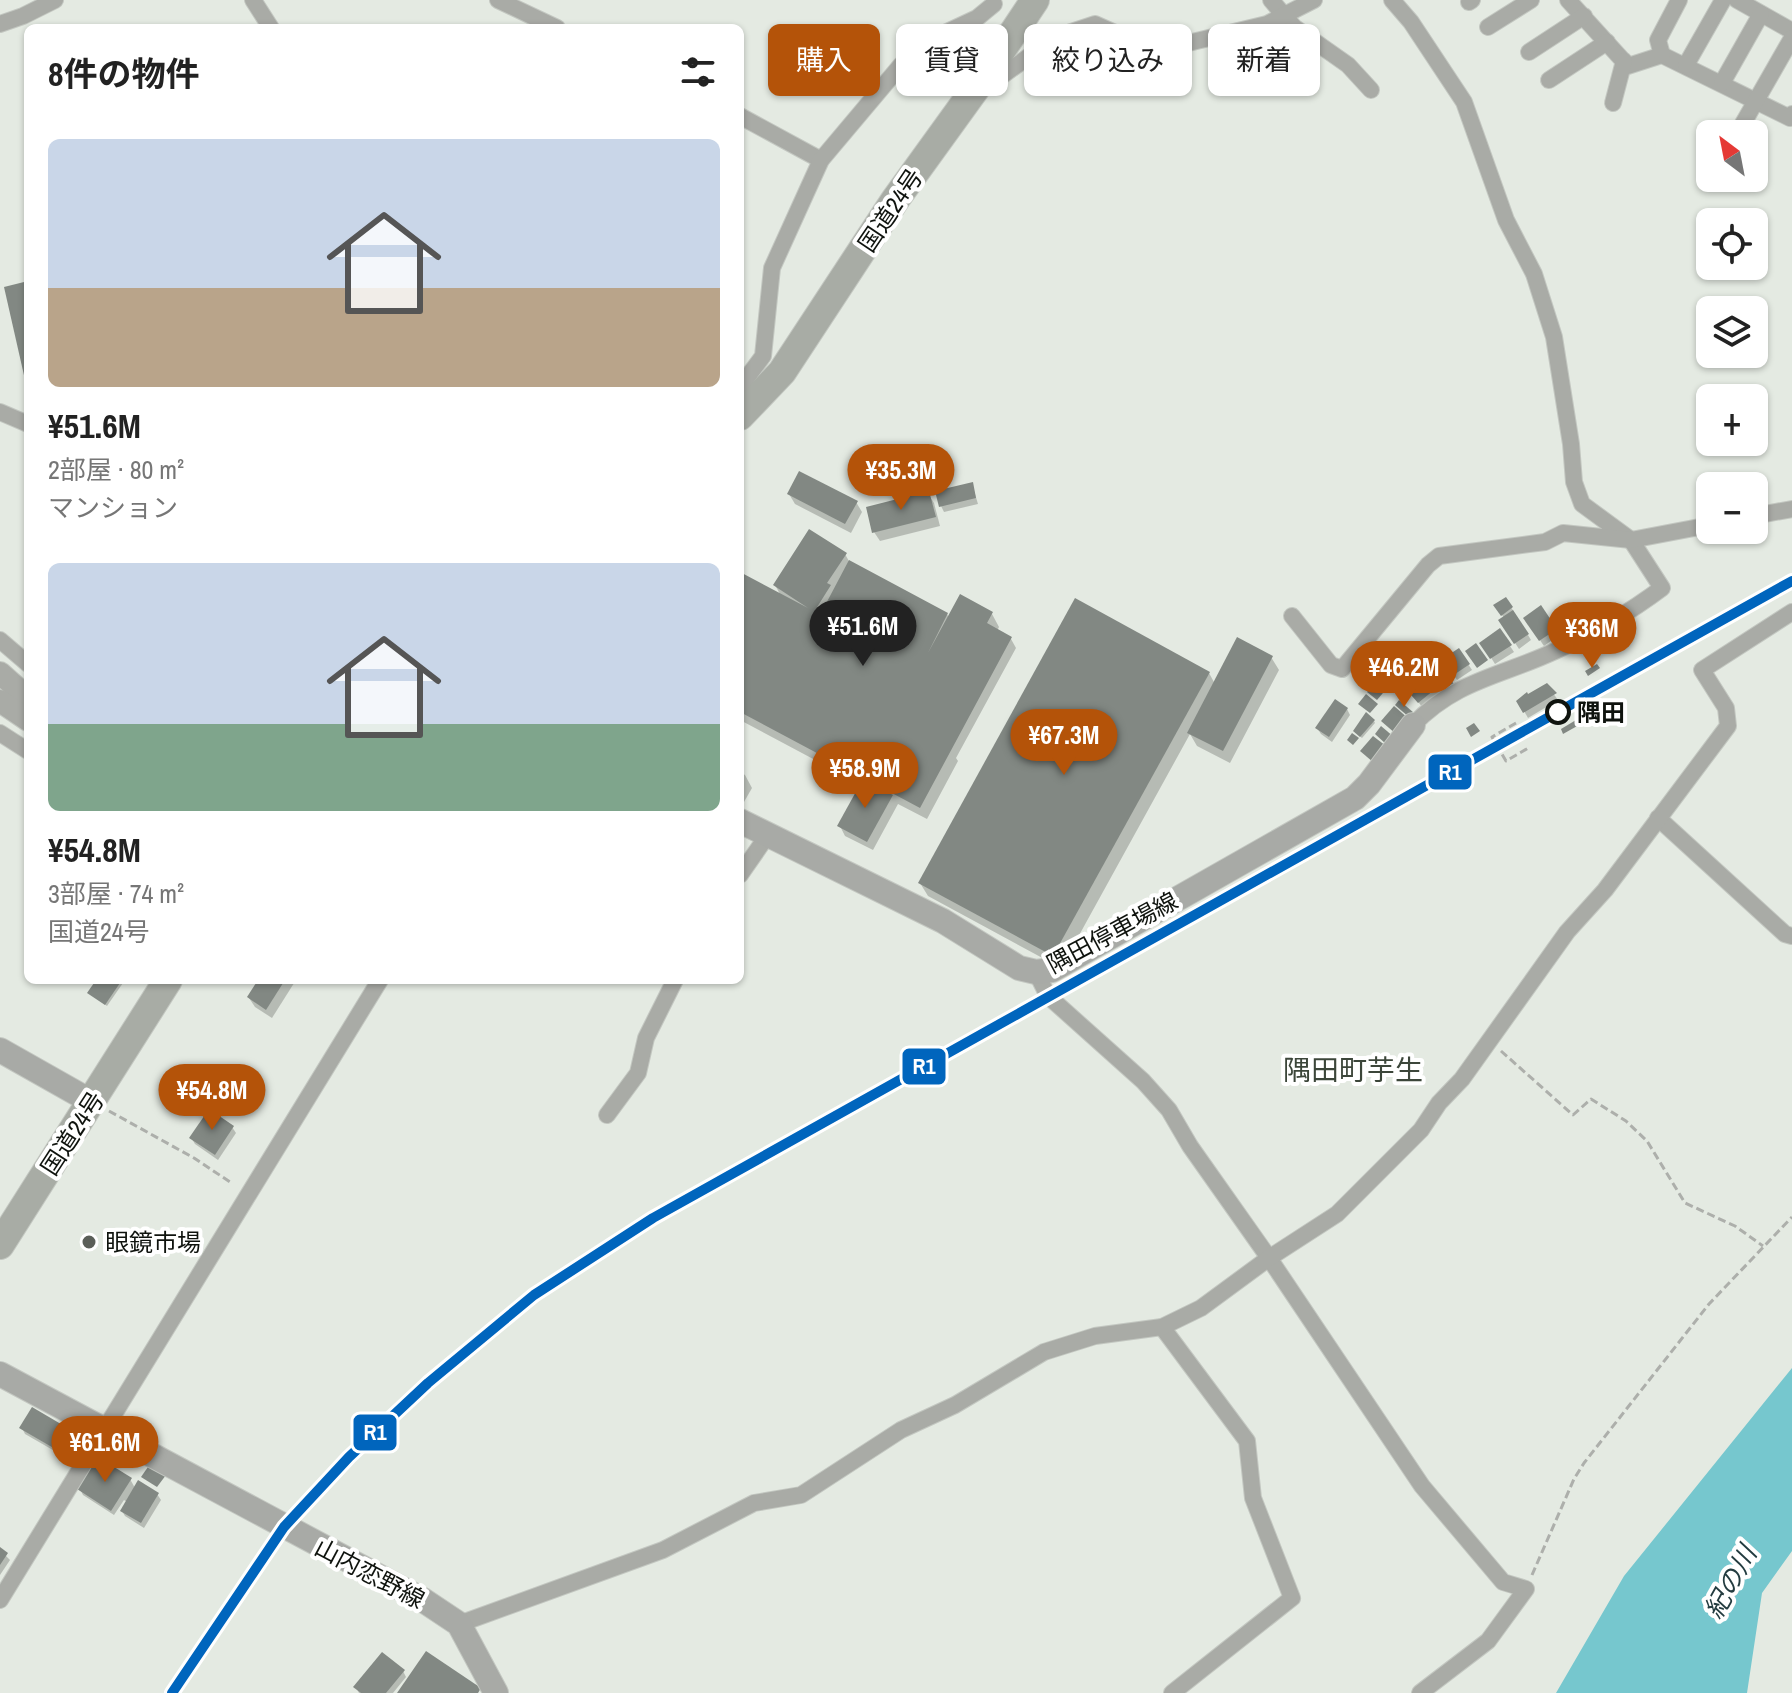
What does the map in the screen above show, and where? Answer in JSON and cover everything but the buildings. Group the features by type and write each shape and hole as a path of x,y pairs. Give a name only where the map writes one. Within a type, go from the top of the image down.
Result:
{"highway":[{"name":"国道24号","path":"1008,40 1029,9"},
{"name":"国道24号","path":"744,412 782,372 895,200 970,96"},
{"name":"国道24号","path":"0,1245 166,984"}],"main road":[{"name":"隅田停車場線","path":"744,823 943,921 1019,968 1036,972 1052,970 1355,798 1413,725"},
{"path":"0,1050 92,1102"},
{"name":"山内恋野線","path":"0,1374 423,1600 459,1624 496,1693"}],"street":[{"path":"0,24 55,0"},
{"path":"253,0 268,24"},
{"path":"498,0 549,24"},
{"path":"1271,0 1294,27 1348,65 1371,90"},
{"path":"1008,71 1056,37 1095,24 1155,51 1267,24 1314,0"},
{"path":"1392,0 1411,22 1464,102 1506,220 1534,274 1554,337 1574,482 1582,504 1631,540 1662,588 1647,600 1556,651 1446,696 1413,725"},
{"path":"1488,27 1531,0"},
{"path":"1568,0 1628,66 1662,55 1790,118 1792,114"},
{"path":"1662,55 1658,40 1679,0"},
{"path":"1686,65 1723,0"},
{"path":"1737,0 1758,8 1791,30 1745,120"},
{"path":"744,382 763,356 772,268 821,160 901,65 945,33 977,18 990,2 1029,9"},
{"path":"1722,83 1758,8"},
{"path":"1529,52 1584,16"},
{"path":"1549,80 1607,42"},
{"path":"1613,103 1624,61"},
{"path":"744,118 821,160"},
{"path":"0,412 24,422"},
{"path":"1768,513 1792,509"},
{"path":"1292,616 1331,665 1342,669 1428,565 1439,556 1545,542 1563,533 1631,540 1696,528"},
{"path":"459,1624 663,1550 754,1503 801,1495 901,1430 955,1405 1044,1352 1095,1336 1162,1327 1201,1308 1269,1258 1337,1214 1421,1130 1439,1103 1462,1079 1567,932 1605,890 1728,726 1726,708 1702,670 1792,612"},
{"path":"0,640 24,661"},
{"path":"0,673 24,694"},
{"path":"0,701 24,717"},
{"path":"0,733 24,748"},
{"path":"1658,818 1785,934 1792,936"},
{"path":"744,869 767,836"},
{"path":"1036,972 1048,996 1143,1081 1169,1110 1190,1146 1422,1486 1503,1582 1526,1589 1488,1641 1420,1693"},
{"path":"1,1596 106,1431 378,984"},
{"path":"607,1115 638,1073 646,1038 673,984"},
{"path":"1162,1327 1247,1441 1253,1498 1292,1598 1172,1693"}],"path":[{"path":"1516,723 1492,737 1506,761 1530,747"},
{"path":"1489,1041 1573,1115 1591,1099 1626,1121 1653,1150 1685,1203 1751,1235 1763,1246"},
{"path":"92,1102 194,1158 250,1196"},
{"path":"1526,1589 1584,1463 1709,1304 1792,1217"}],"water":[{"name":"紀の川","path":"1792,1368 1792,1551 1762,1593 1747,1693 1556,1693 1624,1576"}],"transit line":[{"name":"R1","path":"172,1693 284,1527 349,1457 428,1383 534,1295 653,1218 1792,581"}],"place":[{"name":"隅田","path":"1558,712"},
{"name":"眼鏡市場","path":"89,1242"}],"district":[{"name":"隅田町芋生","path":"1353,1070"}]}
